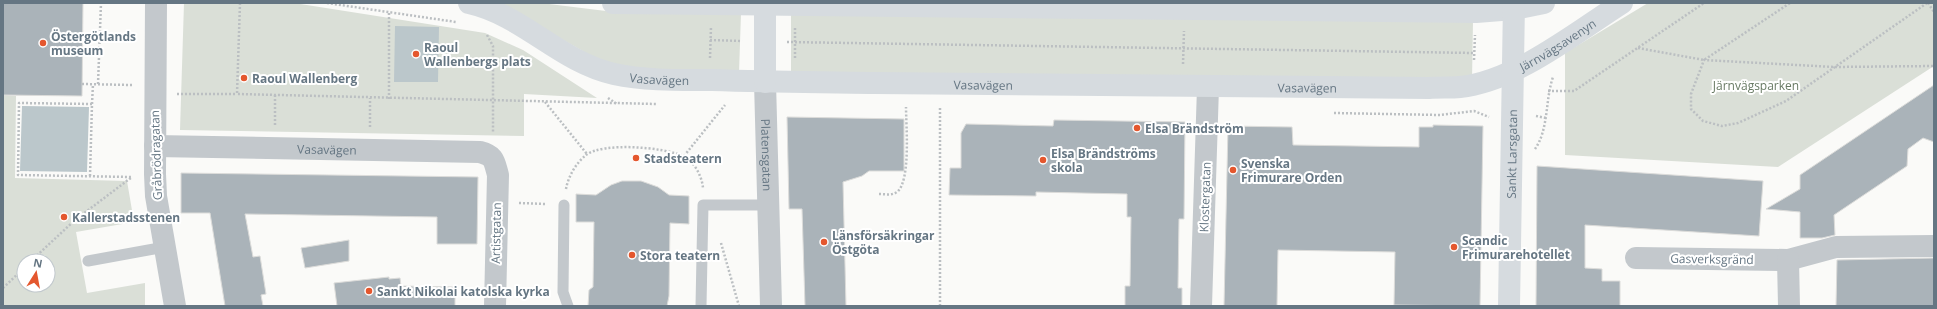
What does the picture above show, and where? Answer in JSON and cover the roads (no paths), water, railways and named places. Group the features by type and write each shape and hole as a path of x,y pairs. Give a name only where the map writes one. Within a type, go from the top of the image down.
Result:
{"main road":[{"name":"Vasavägen","path":"469,3 490,9 508,18 579,61 613,73 637,77 765,82 1208,87 1459,87 1475,84 1513,72"},
{"path":"613,3 711,5 1212,6 1476,12 1544,3"},
{"name":"Järnvägsavenyn","path":"1513,72 1622,3"},
{"name":"Platensgatan","path":"765,4 765,82"},
{"name":"Sankt Larsgatan","path":"1509,306 1514,6"}],"street":[{"name":"Gråbrödragatan","path":"156,3 154,94 156,196 175,306"},
{"name":"Platensgatan","path":"765,82 771,306"},
{"name":"Klostergatan","path":"1201,306 1208,87"},
{"name":"Vasavägen","path":"155,146 480,152 492,158"},
{"name":"Artistgatan","path":"492,158 498,175 495,306"},
{"name":"Gasverksgränd","path":"1636,258 1788,260 1836,247 1934,246"},
{"path":"1788,260 1789,306"}],"lane":[{"path":"564,204 563,292 568,306"},
{"path":"701,306 703,209 769,205"},
{"path":"88,261 164,248"}],"place":[{"name":"Östergötlands museum","path":"43,43"},
{"name":"Raoul Wallenbergs plats","path":"416,54"},
{"name":"Raoul Wallenberg","path":"244,78"},
{"name":"Elsa Brändström","path":"1137,128"},
{"name":"Stadsteatern","path":"636,158"},
{"name":"Elsa Brändströms skola","path":"1043,160"},
{"name":"Svenska Frimurare Orden","path":"1233,170"},
{"name":"Kallerstadsstenen","path":"64,217"},
{"name":"Länsförsäkringar Östgöta","path":"824,242"},
{"name":"Scandic Frimurarehotellet","path":"1454,247"},
{"name":"Stora teatern","path":"632,255"},
{"name":"Sankt Nikolai katolska kyrka","path":"369,291"}],"park label":[{"name":"Järnvägsparken","path":"1756,85"}]}
